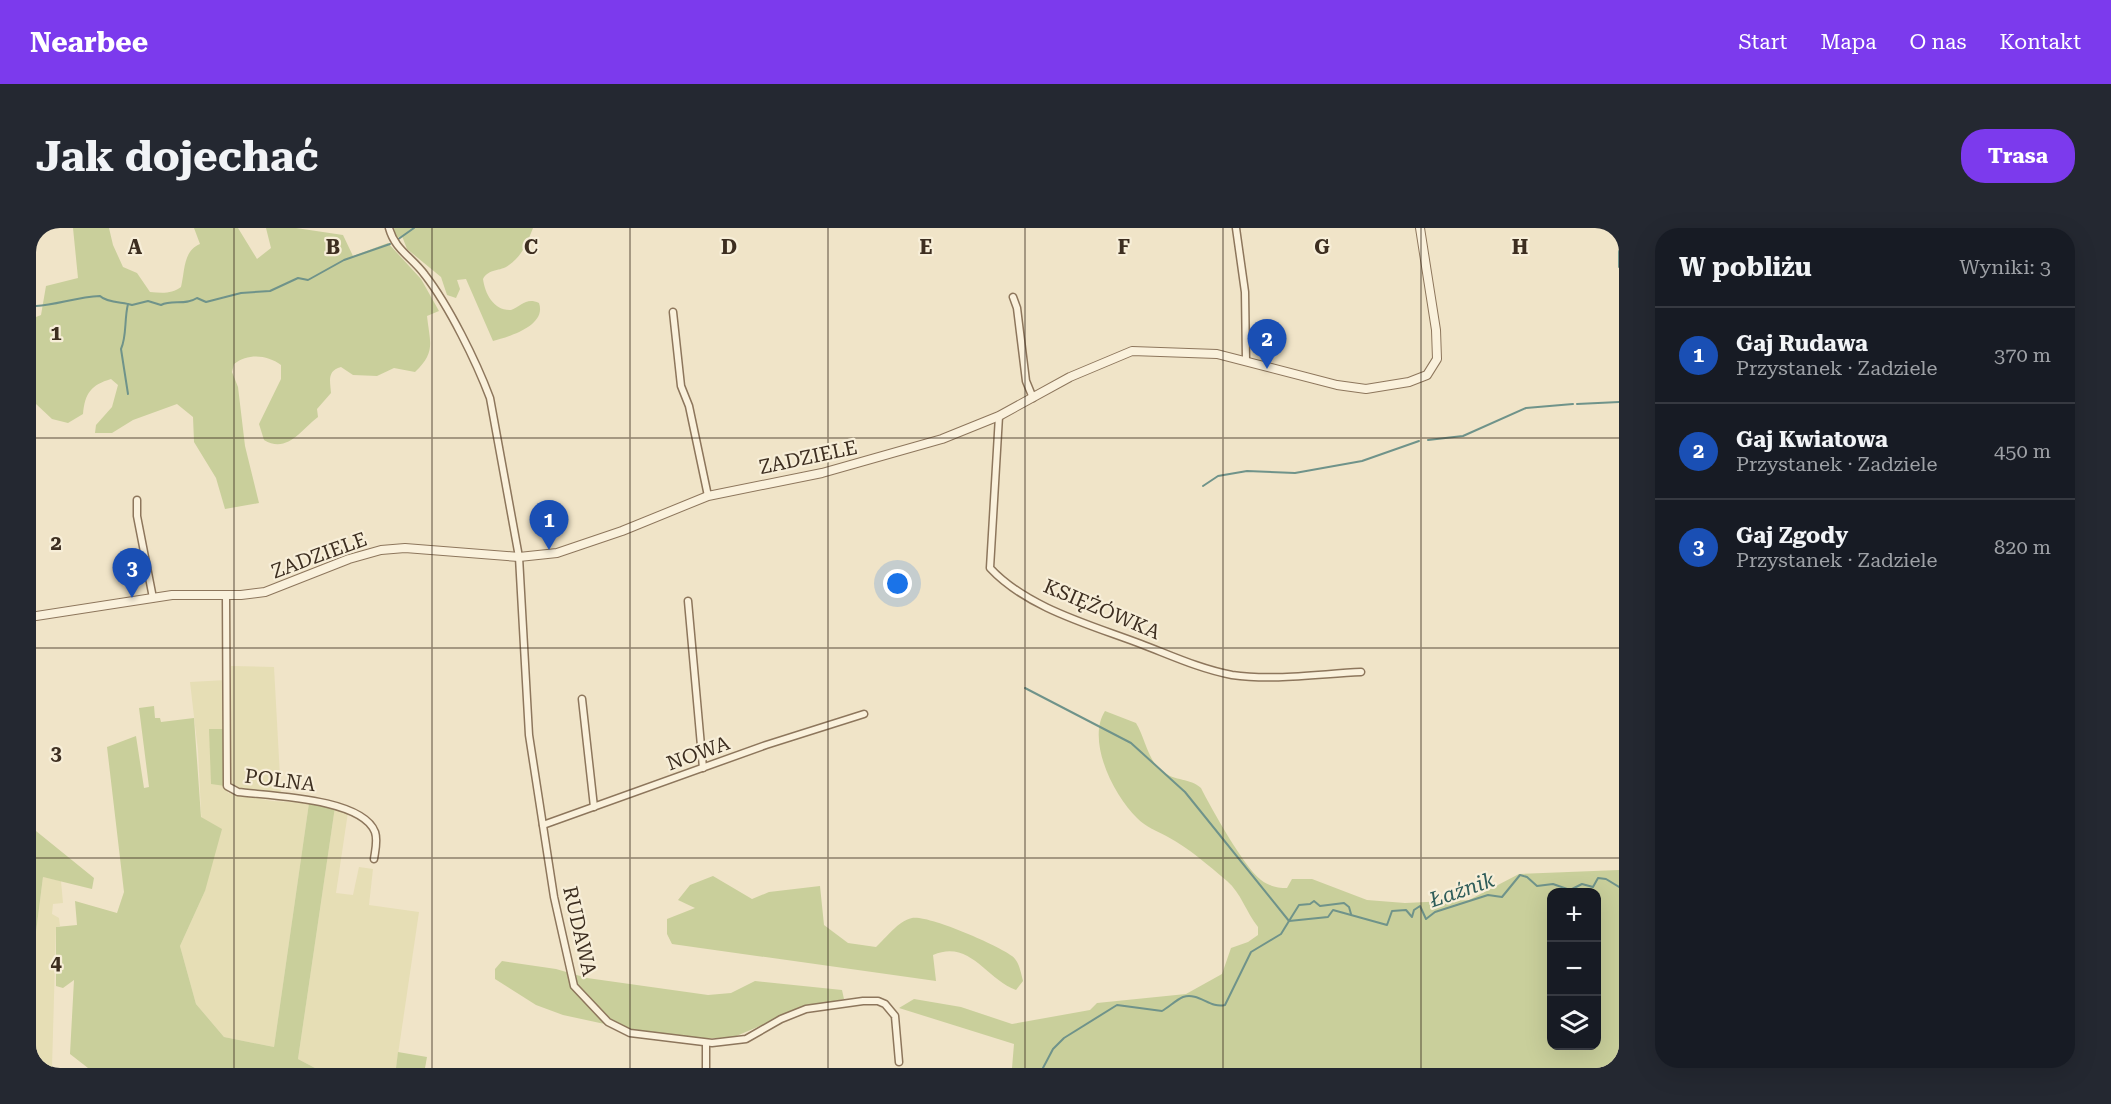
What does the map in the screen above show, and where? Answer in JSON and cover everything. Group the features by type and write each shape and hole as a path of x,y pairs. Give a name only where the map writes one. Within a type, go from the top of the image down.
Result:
{"street":[{"name":"RUDAWA","path":"389,228 399,249 424,274 483,379 490,398 519,557 526,703 543,825 554,897 574,986 608,1022 630,1033 706,1043 746,1039 781,1019 806,1010 873,1000 885,1004 895,1016 899,1062"},
{"path":"1236,228 1245,292 1246,360"},
{"name":"ZADZIELE","path":"36,616 186,594 226,595 265,592 381,549 405,548 519,557 576,548 708,496 857,465 942,439 999,416 1070,377 1132,351 1202,352 1246,360 1337,385 1366,389 1397,385 1426,375 1434,367 1438,351 1420,228"},
{"path":"1013,297 1026,381 1033,398"},
{"path":"673,312 681,386 694,426 708,496"},
{"name":"KSIĘŻÓWKA","path":"999,416 990,568 1003,581 1071,618 1206,668 1233,675 1268,676 1361,672"},
{"path":"137,500 137,516 153,598"},
{"name":"POLNA","path":"226,595 227,786 238,792 344,806 374,829 377,839 374,860"},
{"path":"688,601 703,768"},
{"path":"582,699 594,807"},
{"name":"NOWA","path":"543,825 864,714"},
{"path":"706,1043 706,1068"}],"shaded area":[{"path":"231,666 274,667 281,795 233,787 230,783"},
{"path":"226,680 225,729 209,729 228,793 272,801 309,803 274,1047 224,1037 196,1004 180,946 205,891 198,751 190,682"},
{"path":"335,807 348,812 336,893 353,895 359,867 373,869 369,905 419,912 396,1068 315,1068 298,1059"},
{"path":"43,877 61,881 63,903 53,904 52,914 59,918 60,926 56,927 52,1068 36,1068 36,932"}],"green space":[{"path":"73,228 109,228 113,245 123,267 137,273 150,292 159,293 170,292 181,287 190,251 200,244 194,228 238,228 257,259 271,248 266,228 296,228 343,235 353,256 388,243 421,279 439,311 427,316 429,353 415,372 394,368 377,376 353,375 341,367 333,371 330,377 331,393 317,409 318,417 293,439 280,444 272,444 264,440 259,424 281,379 281,365 264,357 246,358 234,364 232,372 238,387 245,446 259,503 225,509 216,478 194,442 193,417 177,404 133,420 112,433 95,433 96,425 112,407 118,385 111,379 98,384 90,391 85,401 83,414 68,423 52,419 36,404 36,317 41,315 46,286 78,278"},
{"path":"394,228 533,228 517,258 506,267 488,273 483,279 488,296 495,305 511,310 527,302 535,301 539,303 540,311 537,318 525,329 493,341 466,279 457,280 460,289 456,298 447,295 441,277 407,249 402,236 396,238"},
{"path":"154,706 155,718 160,718 161,722 194,718 201,817 222,829 205,891 180,946 196,1004 224,1037 274,1047 309,803 335,807 298,1059 315,1068 88,1068 70,1054 74,980 63,988 56,986 56,927 77,925 75,901 117,913 124,892 107,747 136,736 144,788 149,787 139,708"},
{"path":"1105,711 1136,723 1150,756 1158,768 1172,777 1201,788 1246,863 1261,880 1280,888 1287,888 1292,879 1312,879 1367,900 1405,903 1469,900 1519,874 1619,870 1619,1064 1612,1068 1012,1068 1014,1044 899,1008 914,999 961,1007 1012,1024 1090,1010 1097,1003 1186,994 1222,974 1231,948 1248,942 1258,935 1258,927 1236,891 1227,881 1184,846 1144,824 1128,808 1105,768 1099,737 1100,723"},
{"path":"209,729 225,729 225,786 211,784"},
{"path":"36,831 94,878 92,889 43,877 36,932"},
{"path":"713,876 752,899 769,892 820,886 824,925 848,943 876,947 897,926 907,920 921,918 933,921 978,938 1012,956 1018,964 1023,981 1016,990 1005,985 968,956 957,952 946,951 933,955 936,981 672,944 667,934 667,919 695,908 678,900 690,885"},
{"path":"502,961 556,969 587,978 708,995 731,993 755,981 842,990 844,999 805,1007 734,1037 699,1039 637,1031 563,1015 536,1005 495,979 495,969"},
{"path":"398,1052 427,1057 425,1068 396,1068"}],"waterway":[{"path":"397,240 414,228"},
{"path":"36,306 100,296 111,301 132,305 148,301 161,305 170,302 188,302 197,298 206,302 241,293 270,291 298,278 308,280 344,260 390,244"},
{"path":"1619,251 1619,267"},
{"path":"128,304 121,349 128,394"},
{"path":"1577,404 1619,402"},
{"path":"1428,440 1463,436 1526,408 1573,404"},
{"path":"1203,486 1218,476 1247,471 1295,473 1362,461 1419,441"},
{"path":"1025,688 1131,743 1185,792 1289,921 1299,905 1310,904 1314,901 1320,906 1344,903 1349,907 1351,914"},
{"name":"Łaźnik","path":"1043,1068 1053,1049 1064,1038 1117,1005 1162,1011 1180,998 1189,996 1214,1005 1225,1005 1251,952 1281,934 1289,921 1328,917 1333,910 1387,925 1392,911 1406,910 1412,917 1414,910 1420,906 1426,919 1435,912 1488,895 1502,897 1520,875 1527,877 1537,886 1553,884 1570,890 1582,884 1593,887 1598,878 1606,879 1619,887"}],"place":[{"name":"Gaj Kwiatowa","path":"1267,369"},
{"name":"Gaj Rudawa","path":"549,550"},
{"name":"Gaj Zgody","path":"132,598"}]}
